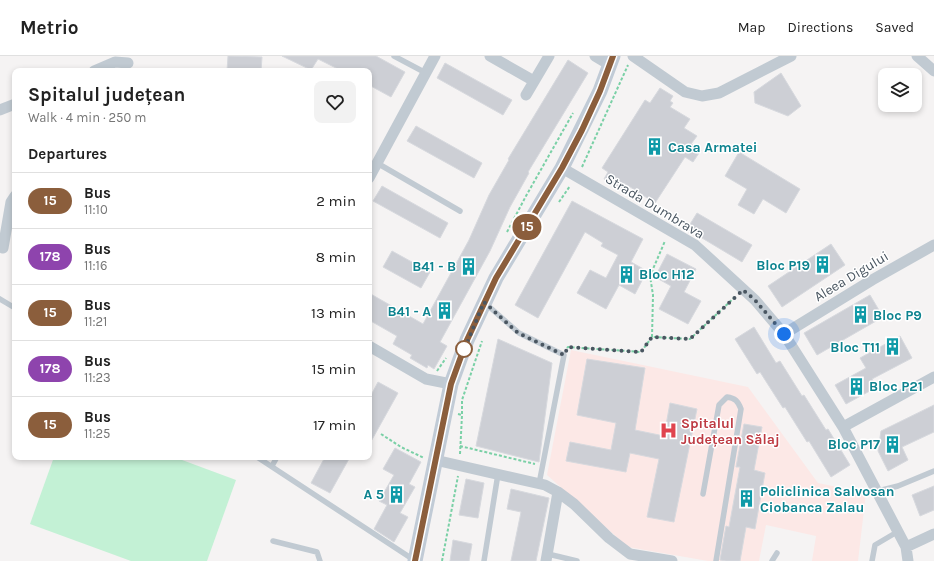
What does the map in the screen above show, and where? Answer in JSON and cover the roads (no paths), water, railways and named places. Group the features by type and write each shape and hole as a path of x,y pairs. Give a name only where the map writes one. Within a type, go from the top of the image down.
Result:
{"street":[{"path":"372,172 435,56"},
{"path":"490,56 534,81"},
{"path":"526,95 549,56"},
{"path":"415,561 430,459 451,384 467,340 496,278 562,168 600,91 611,60 595,56"},
{"path":"631,60 685,92 702,96 719,93 791,56"},
{"path":"917,56 934,71"},
{"path":"101,68 115,62 129,63"},
{"path":"0,110 12,105"},
{"name":"Strada Dumbrava","path":"562,168 695,245 755,300 784,334 844,427 906,547 908,561"},
{"path":"3,248 12,200"},
{"name":"Aleea Digului","path":"784,334 872,280 934,245"},
{"path":"372,351 426,379 451,384"},
{"path":"844,427 934,377"},
{"path":"430,459 545,485 558,492 574,504 609,538 630,554 672,561"},
{"path":"547,557 558,492"},
{"path":"906,547 934,534"}],"lane":[{"path":"394,56 426,73"},
{"path":"377,163 460,211"},
{"path":"0,299 12,306"},
{"path":"484,302 518,333 564,355 539,484"},
{"path":"703,494 719,405 727,398 734,398 741,409 716,561"},
{"path":"262,460 415,561"},
{"path":"272,466 275,460"},
{"path":"878,492 898,486 934,471"},
{"path":"484,561 498,474"},
{"path":"872,561 875,545 897,532"},
{"path":"273,541 317,552 320,561"},
{"path":"772,561 778,553"},
{"path":"547,557 577,561"}],"place":[{"name":"Casa Armatei","path":"655,147"},
{"name":"Bloc P19","path":"823,265"},
{"name":"B41 - B","path":"469,266"},
{"name":"Bloc H12","path":"626,274"},
{"name":"B41 - A","path":"444,311"},
{"name":"Bloc P9","path":"860,315"},
{"name":"Bloc T11","path":"893,347"},
{"name":"Bloc P21","path":"856,386"},
{"name":"Spitalul Județean Sălaj","path":"668,431"},
{"name":"Bloc P17","path":"893,444"},
{"name":"A 5","path":"397,494"},
{"name":"Policlinica Salvosan Ciobanca Zalau","path":"747,499"}]}
